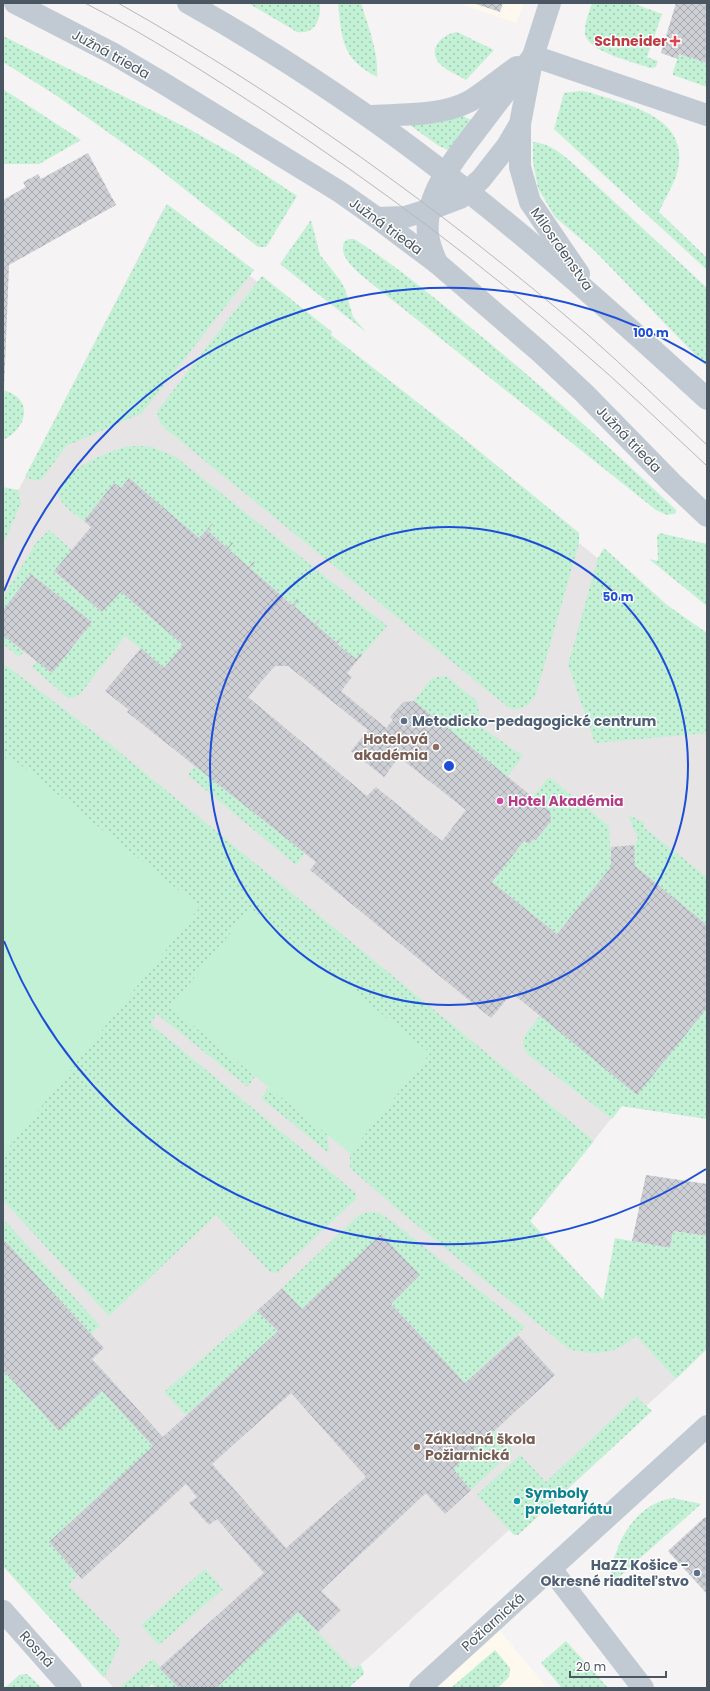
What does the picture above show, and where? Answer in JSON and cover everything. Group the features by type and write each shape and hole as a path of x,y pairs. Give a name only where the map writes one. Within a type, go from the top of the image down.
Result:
{"street":[{"name":"Južná trieda","path":"15,3 112,53 163,83 340,192 378,218 438,263 546,357 707,516"},
{"path":"188,3 284,61 368,116 445,174 599,301 707,399"},
{"name":"Milosrdenstva","path":"550,3 533,56 520,124 520,167 530,202 542,222 599,301"},
{"path":"368,116 436,111 452,108 470,100 533,56"},
{"path":"533,56 707,116"},
{"path":"438,263 430,248 428,234 431,209 445,174 449,166 533,56"},
{"name":"Milosrdenstva","path":"378,218 405,217 460,198 481,179 507,146 520,124"},
{"name":"Požiarnická","path":"420,1688 707,1426"},
{"path":"551,1568 643,1688"},
{"name":"Rosná","path":"3,1611 71,1688"}],"shaded area":[{"path":"457,3 524,3 516,23"},
{"path":"164,208 322,333 453,430 579,533 579,543 707,647 707,1119 621,1106 530,1221 676,1379 368,1658 331,1688 156,1688 152,1684 147,1688 114,1688 3,1566 3,520"},
{"path":"493,1622 547,1688 420,1688"}],"green space":[{"path":"248,3 320,3 320,14 313,28 309,31 297,32"},
{"path":"338,3 361,3 375,49 377,77 365,70 350,55 343,37"},
{"path":"592,3 632,3 662,14 647,57 658,61 656,67 650,68 613,56 594,46 588,40 585,34 585,26"},
{"path":"457,32 494,50 466,80 439,63 435,52 438,43 442,39 452,33"},
{"path":"3,36 189,129 235,155 297,196 266,247 258,247 154,165 57,96 3,62"},
{"path":"679,54 707,63 707,87 673,75"},
{"path":"3,89 81,140 39,164 3,164"},
{"path":"580,91 621,102 638,109 654,117 667,127 676,140 679,156 676,176 659,212 707,258 707,270 554,129 564,93"},
{"path":"461,115 471,120 448,150 439,146 407,123"},
{"path":"533,142 552,148 569,160 707,288 707,367 594,250 555,217 538,188 533,162"},
{"path":"167,204 254,270 142,413 66,446 42,479 37,481 25,477"},
{"path":"311,220 320,255 340,280 345,289 353,317 366,332 280,264"},
{"path":"349,239 354,239 399,270 496,349 548,393 623,461 673,507 676,510 676,513 667,515 656,510 361,275 347,260 343,252 344,242"},
{"path":"262,276 332,332 331,335 453,430 579,533 579,543 536,694 532,701 526,706 514,709 509,708 167,430 160,421 158,410"},
{"path":"3,390 13,394 20,400 23,406 24,414 18,428 3,440"},
{"path":"139,446 153,447 177,458 387,626 362,655 361,654 356,659 337,644 341,639 340,638 336,642 316,625 320,620 319,619 315,624 250,568 255,563 254,561 249,567 228,549 233,543 227,548 208,531 213,524 199,538 129,478 121,488 114,484 84,521 63,504 59,497 59,489 64,480 73,472 96,458 118,449"},
{"path":"3,487 18,490 21,503 3,545"},
{"path":"49,530 72,550 54,572 102,612 121,592 183,645 164,668 125,636 81,693 75,697 68,698 32,667 37,661 52,673 92,622 31,574 3,610 3,597 36,543"},
{"path":"660,533 707,544 707,606 649,559 658,561 657,536"},
{"path":"604,548 667,605 707,633 707,733 595,743 568,665 598,558"},
{"path":"3,635 24,652 19,657 3,644"},
{"path":"3,663 112,746 594,1141 530,1221 603,1300 615,1238 670,1248 673,1231 707,1236 707,1349 676,1379 636,1336 620,1347 604,1352 588,1353 569,1349 402,1213 350,1168 350,1153 430,1053 171,1007 255,1076 248,1087 157,1014 150,1024 357,1194 355,1200 278,1272 274,1273 269,1271 216,1215 109,1316 5,1202 3,1203"},
{"path":"446,676 477,701 481,727 523,756 507,777 414,701 432,678"},
{"path":"8,755 200,907 3,1155 3,762"},
{"path":"195,766 305,853 296,865 188,775"},
{"path":"549,777 609,826 611,867 557,934 492,882 524,841 529,844 534,839 536,840 551,821 550,811 533,797"},
{"path":"628,815 644,822 644,828 707,877 707,925 635,866 634,845 638,839"},
{"path":"251,908 430,1053 350,1153 170,1007"},
{"path":"707,1008 707,1119 622,1106 612,1119 530,1056 525,1051 523,1045 525,1036 540,1016"},
{"path":"269,1087 327,1134 329,1153 261,1098"},
{"path":"368,1212 379,1213 389,1219 525,1327 465,1383 391,1304 302,1309 282,1288 359,1215"},
{"path":"6,1222 100,1326 91,1334 5,1241 3,1243 3,1224"},
{"path":"257,1311 278,1331 186,1415 164,1392"},
{"path":"3,1370 59,1431 102,1391 153,1446 49,1542 78,1575 68,1585 121,1641 104,1678 3,1566"},
{"path":"636,1397 652,1411 518,1535 514,1535 477,1495 520,1455 546,1482"},
{"path":"495,1431 513,1451 471,1490 453,1469"},
{"path":"673,1498 701,1504 610,1585 611,1571 615,1557 627,1530 636,1518 646,1509 659,1502"},
{"path":"205,1569 223,1589 159,1645 141,1625"},
{"path":"298,1612 353,1669 360,1664 364,1672 363,1675 348,1688 216,1688"},
{"path":"566,1641 608,1688 562,1688 541,1663"},
{"path":"495,1650 510,1668 509,1677 498,1688 451,1688"},
{"path":"153,1659 179,1688 156,1688 152,1684 147,1688 119,1688"},
{"path":"27,1674 42,1688 5,1688 19,1675"}],"building":[{"path":"473,3 503,3 500,12"},
{"path":"676,3 707,3 707,63 679,54 678,59 661,53"},
{"path":"88,153 116,205 9,265 3,390 3,200 26,187 23,182 38,174 41,179"},
{"path":"129,478 199,538 213,524 208,531 227,548 232,542 233,543 228,549 249,567 254,561 255,563 250,568 292,605 297,599 299,600 294,606 315,624 319,619 320,620 316,625 336,642 340,638 342,639 337,644 356,659 361,653 362,655 347,673 352,677 341,691 386,728 393,720 390,717 403,702 414,701 550,811 551,821 536,840 534,839 529,844 524,841 492,882 557,934 611,867 611,847 634,845 635,866 707,925 707,1008 637,1095 512,993 491,1018 310,870 316,862 127,712 129,710 105,691 141,648 164,668 183,645 121,592 102,612 54,571 91,527 84,521 114,483 121,488","holes":["275,666 288,666 368,730 351,751 384,777 399,757 466,810 442,841 376,787 367,796 248,697"]},
{"path":"31,574 92,622 52,673 3,635 3,610"},
{"path":"646,1175 707,1184 707,1236 673,1231 670,1248 632,1241"},
{"path":"381,1234 420,1275 391,1304 465,1383 518,1335 555,1375 453,1469 471,1490 445,1514 426,1493 321,1591 341,1610 318,1632 298,1612 216,1688 179,1688 159,1668 264,1573 217,1519 209,1525 189,1503 197,1497 186,1484 82,1579 49,1542 153,1446 102,1391 59,1431 3,1370 3,1243 5,1241 104,1348 92,1359 163,1437 278,1331 257,1311 282,1288 302,1309","holes":["291,1393 366,1477 286,1548 212,1464"]},
{"name":"HaZZ Košice - Okresné riaditeľstvo","path":"705,1517 707,1519 707,1594 668,1551"}],"tram line":[{"path":"85,3 156,42 269,114 349,168 427,225 540,315 594,361 707,466"},
{"path":"118,3 180,39 301,116 418,199 476,243 587,334 707,445"}],"place":[{"name":"Schneider","path":"675,41"},
{"name":"Metodicko-pedagogické centrum","path":"404,721"},
{"name":"Hotelová akadémia","path":"436,747"},
{"name":"Hotel Akadémia","path":"500,801"},
{"name":"Základná škola Požiarnická","path":"417,1447"},
{"name":"Symboly proletariátu","path":"517,1501"},
{"name":"HaZZ Košice - Okresné riaditeľstvo","path":"697,1573"}]}
